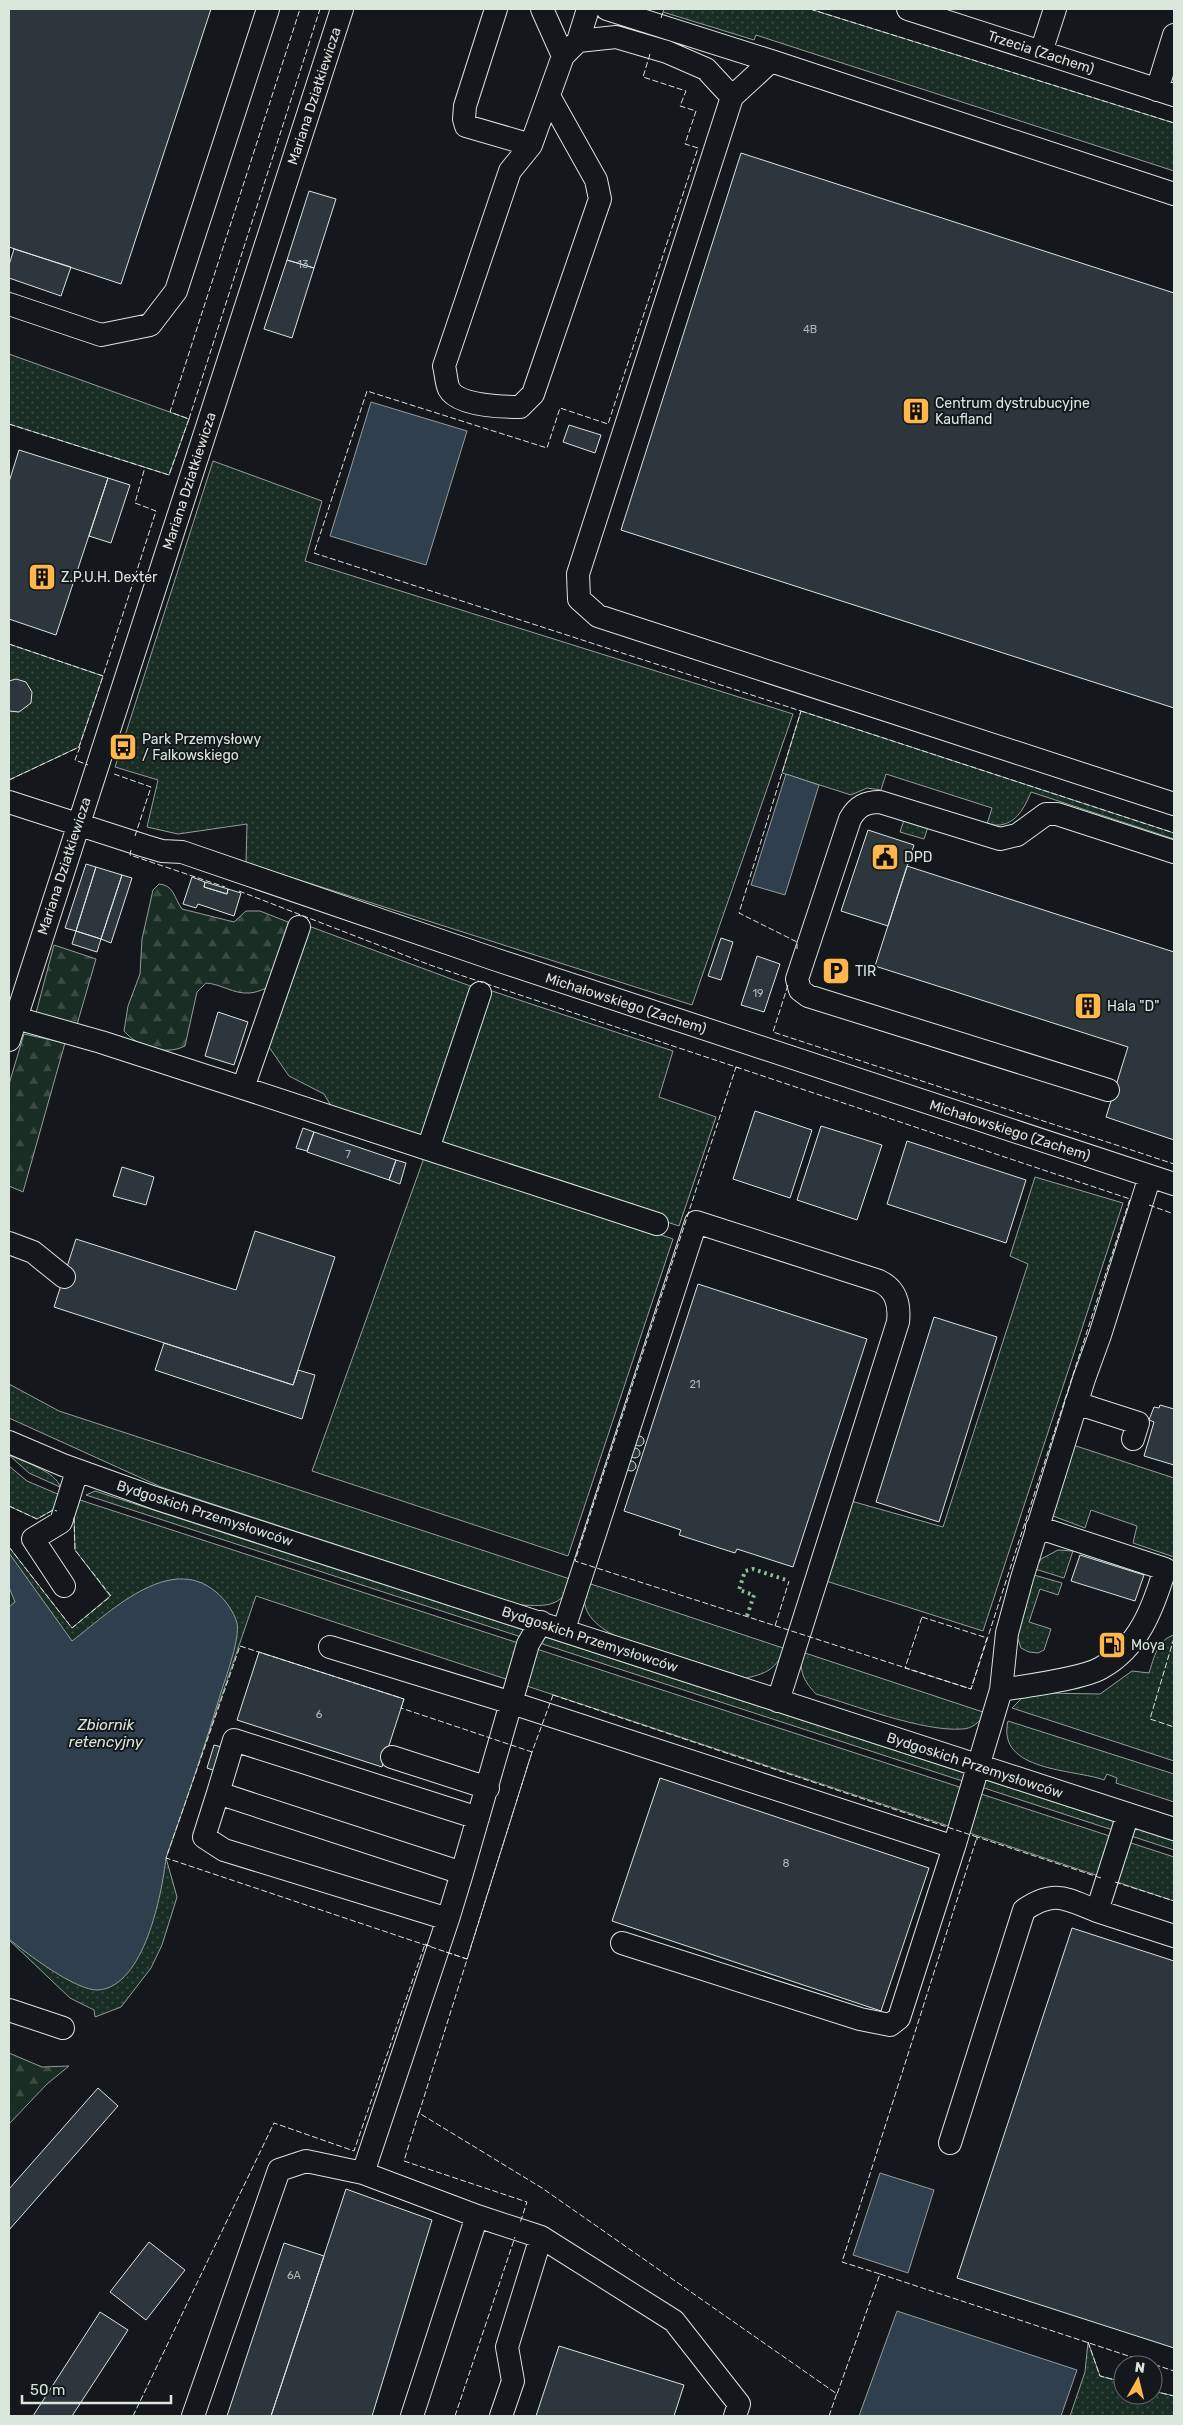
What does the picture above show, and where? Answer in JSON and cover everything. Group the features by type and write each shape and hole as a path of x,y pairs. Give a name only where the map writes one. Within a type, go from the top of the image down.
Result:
{"street":[{"path":"9,304 101,335 150,325 176,292 268,9"},
{"name":"Mariana Dziatkiewicza","path":"11,1032 342,9"},
{"path":"496,9 466,106 464,118 466,126 531,145"},
{"path":"542,9 570,48"},
{"path":"549,96 596,180 600,199 533,394 520,407 495,408 457,397 449,390 444,366 510,171 531,145 549,96 588,9"},
{"path":"607,9 1174,194"},
{"name":"Trzecia (Zachem)","path":"908,9 943,14 1041,52 1166,92"},
{"path":"1041,52 1056,9"},
{"path":"1166,92 1174,34"},
{"path":"570,48 616,37 667,52 706,69 732,97"},
{"path":"771,61 732,97 578,574 579,599 598,616 1174,804"},
{"name":"Michałowskiego (Zachem)","path":"9,802 162,851 182,852 494,959 1174,1184"},
{"path":"1108,1090 808,996 800,990 798,979 850,819 858,808 865,804 880,802 1000,839 1017,835 1046,814 1057,814 1174,852"},
{"path":"243,1088 299,927"},
{"path":"428,1149 480,993"},
{"path":"11,1032 100,1042 657,1224"},
{"path":"622,1943 860,2019 890,2025 900,2018 954,1847 1000,1690 1006,1633 1037,1527 1150,1176"},
{"path":"564,1629 696,1222 879,1281 889,1287 896,1297 899,1309 898,1322 778,1700"},
{"path":"9,1242 33,1252 64,1277"},
{"path":"1076,1404 1138,1423 1133,1438"},
{"name":"Bydgoskich Przemysłowców","path":"9,1442 77,1471 164,1501 564,1629 1174,1829"},
{"path":"64,1586 33,1539 61,1522 77,1471"},
{"path":"1000,1690 1100,1669 1125,1652 1145,1624 1156,1601 1165,1569 1037,1527"},
{"path":"363,2173 448,1919 488,1788 528,1644 541,1622"},
{"path":"330,1647 512,1703 954,1847"},
{"path":"448,1919 224,1850 204,1837 234,1740 478,1818"},
{"path":"392,1757 488,1788"},
{"path":"218,1794 462,1873"},
{"path":"1096,1911 1128,1814"},
{"path":"950,2142 1024,1910 1040,1899 1060,1897 1096,1911 1174,1936"},
{"path":"9,2010 63,2028"},
{"path":"194,2416 228,2311 279,2170 306,2161 363,2173 477,2216 541,2237 674,2322 742,2412"},
{"path":"412,2416 477,2216"},
{"path":"501,2416 513,2381 507,2347 541,2237"}],"green space":[{"path":"664,9 810,9 1174,123 1174,171 756,35 754,40 663,12"},
{"path":"9,354 189,419 169,475 9,424"},
{"path":"213,461 322,501 305,561 793,714 692,1005 246,863 247,824 178,834 147,827 158,780 115,767"},
{"path":"9,644 103,676 79,747 9,780"},
{"path":"801,711 1174,833 1174,839 1031,792 1015,818 1010,822 996,825 987,824 992,808 886,774 881,790 867,788 851,795 782,773"},
{"path":"905,817 929,824 924,839 900,832"},
{"path":"159,884 171,889 182,909 234,922 246,911 260,911 288,922 289,934 271,986 260,991 243,993 206,983 197,992 185,1046 169,1050 161,1050 144,1045 137,1042 124,1031 128,1006 140,974 142,939 153,890"},
{"path":"306,925 473,987 424,1139 334,1111 324,1094 289,1076 269,1047"},
{"path":"54,945 96,959 76,1028 36,1013"},
{"path":"486,989 673,1051 659,1097 716,1117 679,1226 437,1146"},
{"path":"24,1034 65,1043 23,1192 9,1186 9,1084"},
{"path":"425,1155 673,1239 568,1556 312,1471"},
{"path":"1035,1177 1123,1203 983,1631 826,1581 851,1501 943,1527 1028,1264 1010,1256"},
{"path":"9,1384 59,1411 573,1580 564,1596 552,1603 546,1605 520,1605 161,1487 9,1418"},
{"path":"1070,1444 1174,1478 1174,1557 1133,1543 1137,1526 1091,1510 1085,1528 1053,1516"},
{"path":"9,1455 46,1472 53,1477 60,1487 29,1473"},
{"path":"9,1466 27,1481 60,1495 53,1510 37,1519 9,1506"},
{"path":"95,1491 1174,1841 1174,1850 86,1495"},
{"path":"80,1500 1174,1857 1174,1901 256,1596 166,1858 177,1897 162,1945 151,1968 121,2007 95,2017 94,2010 70,1998 9,1940 9,1547 72,1628 110,1596 75,1550 74,1517"},
{"path":"1058,1550 1073,1551 1064,1578 1035,1569 1041,1559"},
{"path":"1034,1575 1062,1583 1058,1595 1040,1589 1029,1622 1051,1629 1044,1650 1038,1653 1029,1652 1021,1648 1016,1633"},
{"path":"585,1582 786,1649 774,1666 766,1672 746,1678 613,1635 598,1625 588,1614 584,1600"},
{"path":"1174,1635 1174,1761 1012,1708 1024,1696 1044,1693 1100,1694 1132,1671 1149,1673 1160,1645 1168,1637"},
{"path":"802,1652 986,1713 979,1722 970,1728 946,1729 909,1722 816,1694 803,1675 801,1665"},
{"path":"1008,1721 1174,1774 1174,1802 1116,1783 1117,1778 1107,1774 1104,1780 1058,1770 1025,1759 1014,1750 1007,1738"},
{"path":"9,2053 42,2067 69,2066 47,2084 9,2124"},
{"path":"1088,2342 1100,2376 1113,2379 1113,2405 1163,2405 1163,2393 1174,2396 1174,2416 1070,2416 1085,2372"}],"water":[{"path":"371,402 467,431 426,565 330,536"},
{"path":"786,774 819,785 785,895 751,885"},
{"name":"Zbiornik retencyjny","path":"9,1553 72,1641 103,1616 140,1591 159,1583 179,1579 198,1582 216,1592 229,1606 237,1623 237,1638 232,1656 202,1753 166,1858 155,1915 148,1936 139,1956 127,1973 114,1985 98,1990 89,1989 65,1978 39,1962 9,1939 9,1607 15,1602 9,1587"},
{"path":"880,2173 934,2190 908,2273 853,2255"},
{"path":"897,2311 1077,2370 1061,2416 859,2416"}],"building":[{"path":"9,9 211,9 121,284 9,247"},
{"name":"Centrum dystrubucyjne Kaufland","path":"741,153 1174,293 1174,708 621,530"},
{"path":"309,191 336,199 314,268 287,260"},
{"path":"14,249 71,267 61,296 9,278 9,265"},
{"path":"287,260 314,268 292,338 264,329"},
{"path":"569,425 601,435 595,453 563,442"},
{"name":"Z.P.U.H. Dexter","path":"19,450 108,478 56,635 9,619 9,482"},
{"path":"108,478 130,485 111,543 89,536"},
{"path":"16,679 26,682 32,692 31,703 19,712 9,711 9,681"},
{"path":"868,830 914,845 888,926 841,911"},
{"path":"86,864 96,867 76,931 65,928"},
{"name":"Hala \"D\"","path":"907,866 1174,952 1174,1140 1106,1117 1128,1047 875,966"},
{"path":"96,867 122,875 101,939 76,931"},
{"path":"122,875 132,878 111,943 101,939"},
{"path":"192,877 205,882 204,887 227,894 228,889 241,893 234,916 198,904 196,908 183,904"},
{"path":"205,882 228,889 227,894 204,887"},
{"path":"76,931 101,939 97,952 72,944"},
{"path":"721,938 733,942 721,980 708,976"},
{"path":"757,956 780,964 764,1012 741,1005"},
{"path":"218,1012 248,1022 234,1065 205,1056"},
{"path":"755,1111 812,1130 790,1198 733,1179"},
{"path":"821,1126 882,1145 857,1220 797,1200"},
{"path":"303,1128 314,1132 307,1151 296,1148"},
{"path":"314,1132 396,1160 389,1180 307,1152"},
{"path":"907,1141 1026,1180 1006,1243 887,1204"},
{"path":"396,1160 406,1163 400,1184 389,1180"},
{"path":"122,1167 154,1177 146,1205 113,1196"},
{"path":"255,1231 335,1257 293,1385 54,1307 76,1239 236,1290"},
{"path":"698,1284 867,1339 793,1567 737,1549 735,1553 679,1535 681,1530 624,1511"},
{"path":"934,1317 997,1337 939,1522 876,1502"},
{"path":"164,1343 293,1385 298,1370 315,1375 302,1419 155,1370"},
{"path":"1160,1405 1174,1409 1174,1465 1144,1456 1154,1422 1149,1420 1154,1407 1159,1408"},
{"path":"639,1436 644,1441 639,1446 634,1441"},
{"path":"633,1448 637,1448 640,1453 639,1457 633,1458 630,1455 630,1451"},
{"path":"629,1461 633,1461 636,1466 635,1470 629,1471 626,1468 626,1464"},
{"path":"1080,1555 1144,1575 1135,1601 1071,1581"},
{"path":"259,1652 404,1699 382,1767 237,1720"},
{"path":"214,1745 229,1749 221,1773 207,1768"},
{"path":"660,1778 929,1868 881,2011 612,1921"},
{"path":"1072,1928 1174,1961 1174,2348 957,2278"},
{"path":"98,2088 118,2106 9,2230 9,2189"},
{"path":"346,2189 432,2220 372,2416 271,2416"},
{"path":"149,2242 185,2270 146,2320 110,2292"},
{"path":"284,2243 324,2256 271,2416 227,2416"},
{"path":"100,2312 128,2330 72,2416 33,2416"},
{"path":"559,2346 684,2385 674,2416 536,2416"}],"hedge":[{"path":"747,1616 754,1595 739,1590 745,1571 753,1569 789,1581"}],"fence":[{"path":"9,424 169,475 189,419 170,412 300,9"},
{"path":"189,419 320,9"},
{"path":"661,18 664,9"},
{"path":"810,9 1174,123"},
{"path":"650,54 643,77 686,91 680,106 696,111 685,144 698,148 608,424 560,408 547,448 367,391 314,553 801,711 739,913 797,942 797,949"},
{"path":"9,644 103,676 156,511 135,503 145,467"},
{"path":"9,780 79,747 103,676 101,675"},
{"path":"801,711 1174,833"},
{"path":"80,747 75,760 88,765"},
{"path":"114,774 151,787 135,836"},
{"path":"131,850 130,855 225,887"},
{"path":"239,891 430,965 739,1068"},
{"path":"788,985 773,1032 1174,1164"},
{"path":"736,1067 1130,1199 971,1689 575,1561 736,1067"},
{"path":"1149,1205 1174,1214"},
{"path":"9,1506 37,1519 53,1510 57,1511"},
{"path":"9,1547 72,1628 111,1596 75,1550 74,1517"},
{"path":"775,1626 789,1581"},
{"path":"922,1617 987,1638 971,1689 905,1668 922,1617"},
{"path":"1174,1638 1150,1719 1174,1727"},
{"path":"240,1646 404,1699 401,1708 532,1752 467,1959 166,1858 240,1646"},
{"path":"553,1695 977,1837 842,2262 880,2274 837,2394 542,2188 419,2113 532,1752 553,1695"},
{"path":"977,1840 977,1837 1101,1878"},
{"path":"1115,1882 1174,1901"},
{"path":"133,2416 274,2123 354,2151 425,1944 432,1947"},
{"path":"446,1952 467,1959"},
{"path":"419,2112 404,2161 527,2202 520,2223"},
{"path":"455,2416 515,2237"},
{"path":"880,2274 1174,2371"},
{"path":"1088,2342 1100,2376 1113,2379"},
{"path":"829,2416 837,2393"},
{"path":"1163,2393 1174,2396"}],"place":[{"name":"Centrum dystrubucyjne Kaufland","path":"916,411"},
{"name":"Z.P.U.H. Dexter","path":"42,577"},
{"name":"Park Przemysłowy / Falkowskiego","path":"123,747"},
{"name":"DPD","path":"885,857"},
{"name":"TIR","path":"836,971"},
{"name":"Hala \"D\"","path":"1088,1006"},
{"name":"Moya","path":"1112,1645"}]}
